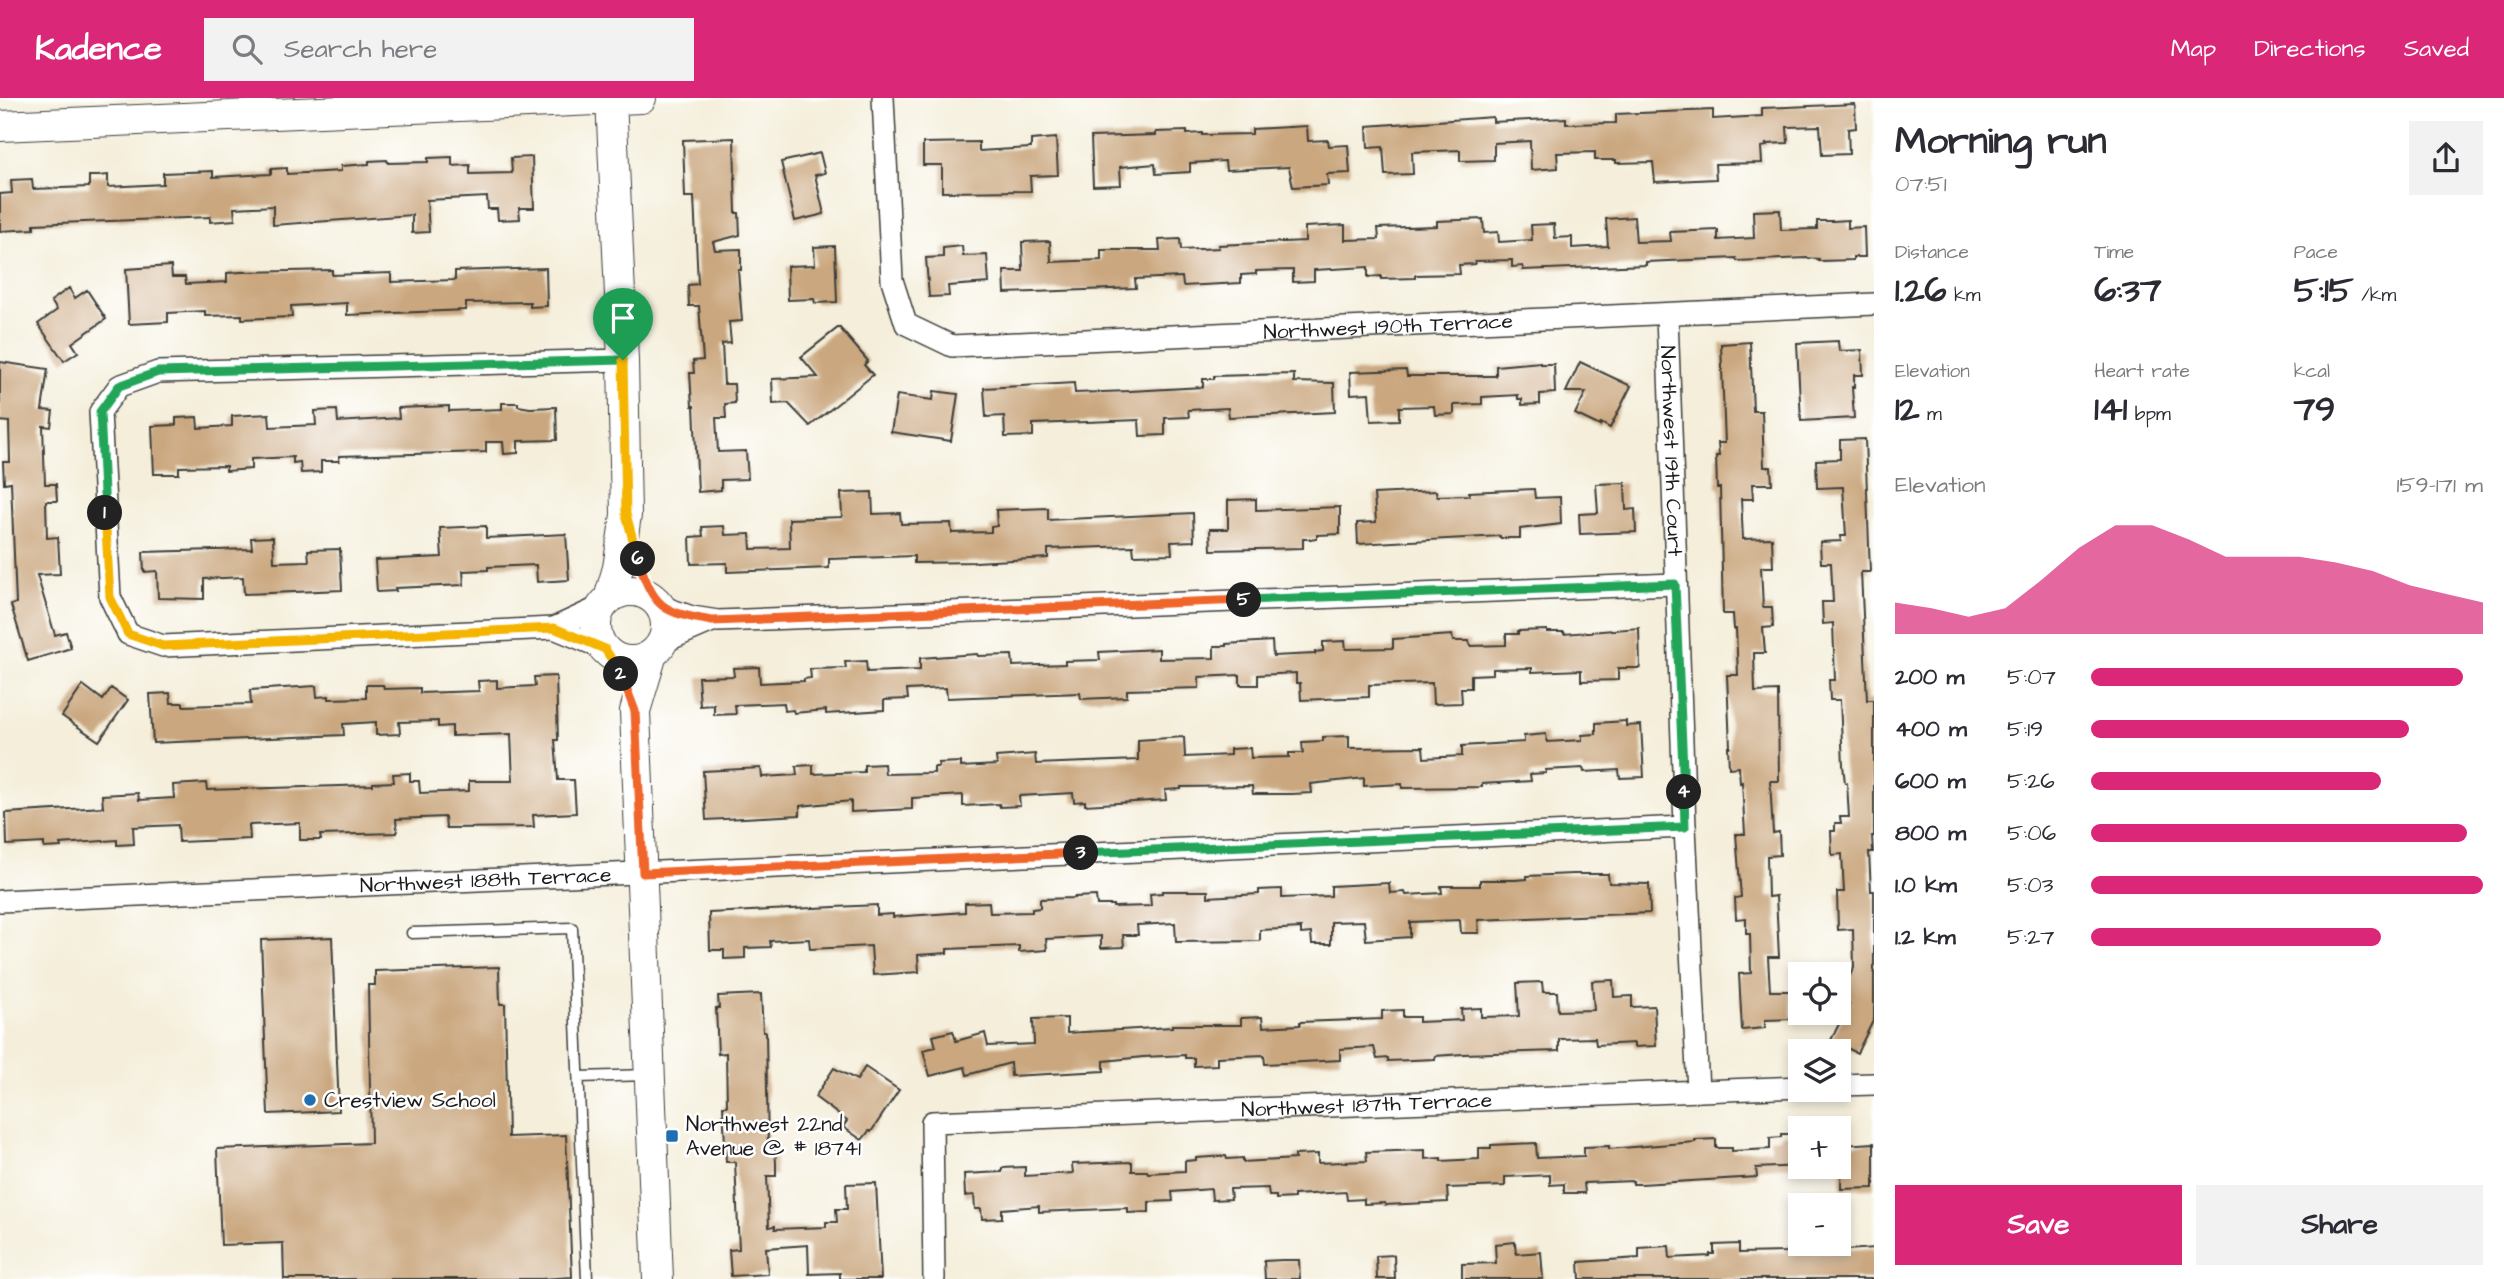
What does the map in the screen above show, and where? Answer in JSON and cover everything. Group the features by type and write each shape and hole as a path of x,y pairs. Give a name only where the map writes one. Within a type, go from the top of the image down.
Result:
{"street":[{"path":"611,98 623,360 626,514 618,568 606,602 598,613 596,625 597,636 621,673 635,711 658,1279"},
{"path":"0,126 641,98"},
{"name":"Northwest 190th Terrace","path":"883,98 892,280 906,324 952,346 1874,304"},
{"name":"Northwest 19th Court","path":"1667,315 1675,584 1698,1091"},
{"path":"623,360 158,372 119,386 100,412 110,597 128,634 163,646 554,628 625,591 637,591 692,617 712,621 1675,584"},
{"path":"626,514 639,561 656,602 664,613 666,625 635,711"},
{"path":"554,628 631,661 642,659 657,648 712,621"},
{"name":"Northwest 188th Terrace","path":"0,901 1685,827"},
{"path":"1851,1085 1874,1084"},
{"name":"Northwest 187th Terrace","path":"934,1279 932,1122 1788,1088"}],"lane":[{"path":"412,933 572,928 587,1279"},
{"path":"579,1077 650,1074"}],"building":[{"path":"1855,104 1856,128 1848,129 1849,154 1822,155 1820,126 1787,127 1788,143 1766,144 1767,146 1761,147 1762,163 1715,164 1716,179 1655,182 1653,162 1616,163 1616,160 1595,160 1595,152 1557,153 1558,168 1531,170 1530,141 1494,143 1494,160 1460,161 1460,150 1412,152 1413,174 1385,175 1383,147 1368,148 1367,126 1493,117 1493,122 1566,118 1566,124 1616,123 1616,114 1713,110 1713,119 1762,116 1762,108"},
{"path":"1307,126 1308,141 1328,140 1329,146 1348,145 1350,173 1327,174 1328,185 1293,187 1289,167 1226,170 1225,161 1190,163 1190,172 1156,174 1155,164 1120,167 1121,185 1093,186 1091,137 1187,131 1187,134 1202,135 1252,134 1252,129"},
{"path":"734,138 736,213 739,213 740,235 713,242 715,250 741,249 741,270 738,270 742,321 729,322 731,343 722,344 724,384 734,384 735,403 725,404 726,418 716,418 718,452 746,451 748,479 721,480 721,490 698,492 690,373 694,373 693,361 703,360 699,306 689,306 688,285 698,284 694,197 685,197 683,140"},
{"path":"1056,138 1058,175 1030,176 1031,191 942,192 942,165 923,165 923,143 979,142 979,151 1031,148 1031,140"},
{"path":"820,153 825,173 815,175 824,214 795,221 781,162"},
{"path":"452,157 452,166 470,165 470,174 512,173 511,158 532,157 534,208 519,208 520,219 498,220 497,209 488,209 487,197 427,200 429,232 412,233 412,215 273,225 273,206 234,208 235,220 210,222 210,217 34,224 34,229 0,231 0,194 12,193 11,180 32,179 33,189 89,187 89,176 108,175 108,187 163,184 163,173 213,171 213,177 271,174 271,169 287,168 287,174 341,171 341,166 369,164 369,161 428,162 428,158"},
{"path":"1780,210 1781,230 1817,229 1817,221 1848,220 1848,228 1864,227 1865,257 1819,261 1807,258 1737,261 1736,258 1523,270 1523,266 1512,267 1512,260 1475,261 1475,264 1459,265 1460,274 1415,275 1415,278 1368,277 1368,267 1314,270 1314,281 1293,282 1293,270 1256,271 1256,274 1241,275 1241,283 1183,286 1182,277 1135,279 1136,288 1005,293 1004,271 1023,271 1022,242 1050,241 1051,262 1101,260 1101,250 1160,250 1159,240 1180,239 1181,250 1219,248 1218,245 1305,241 1305,227 1345,225 1345,240 1379,239 1378,228 1437,226 1437,221 1483,219 1484,233 1498,232 1499,242 1532,240 1531,225 1554,224 1555,238 1572,237 1572,248 1608,246 1606,219 1634,217 1636,242 1671,241 1670,232 1718,230 1718,240 1754,238 1753,211"},
{"path":"835,246 837,302 788,300 787,266 815,265 814,247"},
{"path":"962,246 963,256 987,255 989,283 948,286 949,296 929,297 926,258 943,257 943,248"},
{"path":"171,266 172,277 185,277 186,284 227,282 227,273 241,272 332,270 332,275 391,273 391,282 455,280 455,271 546,268 547,306 530,307 530,302 466,303 466,310 347,315 347,303 291,306 292,317 242,319 242,315 205,316 205,311 168,313 168,322 129,324 126,269"},
{"path":"69,288 75,298 87,290 106,319 72,343 78,352 64,361 38,324 57,310 51,301"},
{"path":"839,327 868,361 864,365 873,375 810,426 788,403 773,404 772,379 818,377 801,357"},
{"path":"1838,341 1839,351 1862,350 1863,375 1854,375 1852,387 1854,418 1801,421 1797,343"},
{"path":"1750,342 1753,411 1762,411 1764,467 1771,467 1772,484 1752,484 1753,499 1741,499 1743,539 1772,538 1773,567 1761,567 1763,607 1772,607 1773,627 1763,628 1765,653 1754,653 1755,692 1778,691 1779,781 1770,781 1773,833 1779,832 1780,855 1767,856 1768,897 1776,896 1779,957 1768,957 1770,991 1788,991 1788,1019 1765,1020 1765,1028 1742,1030 1739,974 1751,973 1750,934 1746,934 1746,918 1736,919 1735,898 1741,897 1736,834 1745,834 1739,767 1729,768 1727,675 1738,675 1733,614 1723,614 1720,488 1717,488 1716,456 1719,456 1718,443 1725,443 1721,344"},
{"path":"0,362 48,369 42,410 53,411 51,427 43,426 45,484 56,484 57,501 46,501 47,538 58,537 60,574 37,575 55,635 66,632 71,648 28,661 11,605 16,603 11,482 4,483 3,462 10,462 9,422 0,421"},
{"path":"1540,362 1554,364 1555,393 1540,394 1540,404 1522,405 1522,399 1518,399 1518,395 1482,397 1482,404 1454,405 1454,414 1435,415 1434,406 1399,407 1399,420 1371,421 1369,393 1351,394 1350,372 1406,370 1407,376 1496,376 1496,366"},
{"path":"1580,362 1631,386 1610,428 1575,414 1586,392 1566,392"},
{"path":"1294,374 1294,382 1334,383 1335,412 1229,417 1228,408 1188,410 1189,417 1165,418 1165,435 1140,436 1139,420 1033,424 1033,436 1005,437 1004,416 986,417 984,388 1074,383 1075,393 1130,391 1203,387 1203,379 1214,379 1214,376"},
{"path":"934,391 958,394 951,441 891,432 897,395 933,400"},
{"path":"502,403 518,403 518,406 530,408 556,407 557,440 518,441 518,453 504,454 503,442 486,442 486,452 339,456 339,461 321,461 321,472 301,473 300,462 293,463 293,457 251,459 251,469 226,471 226,466 179,467 179,474 154,474 152,426 176,425 176,418 197,417 198,428 232,426 232,416 269,414 270,427 316,425 315,411 337,410 338,422 399,418 398,408 449,406 449,411 502,409"},
{"path":"1865,439 1870,572 1861,572 1867,700 1874,700 1874,836 1873,852 1869,852 1871,891 1874,891 1874,1019 1857,1053 1851,1050 1851,1039 1832,1039 1838,1025 1851,1025 1851,973 1854,967 1853,929 1838,930 1837,892 1844,892 1842,854 1832,855 1831,831 1835,831 1835,823 1841,823 1840,817 1849,817 1840,700 1830,700 1829,680 1835,680 1833,623 1823,624 1822,602 1833,602 1831,563 1821,563 1820,542 1841,541 1840,536 1846,536 1843,487 1817,488 1816,460 1840,459 1840,440"},
{"path":"1625,483 1626,510 1635,509 1636,532 1580,534 1579,514 1598,513 1596,484"},
{"path":"1534,489 1535,498 1560,497 1561,524 1520,529 1520,538 1500,536 1358,544 1357,523 1376,522 1374,494 1436,491 1437,496 1469,495 1469,492"},
{"path":"872,492 873,514 900,513 901,524 951,523 952,533 991,532 991,527 997,526 996,510 1048,508 1048,520 1193,513 1194,541 1171,542 1172,554 1134,555 1133,546 1048,549 1048,558 975,562 914,563 914,556 829,559 829,568 727,572 727,563 691,564 690,537 703,536 702,527 724,526 725,535 750,534 751,549 790,548 789,519 842,517 841,493"},
{"path":"1256,499 1256,510 1340,507 1340,534 1303,539 1303,548 1211,550 1210,529 1228,529 1228,500"},
{"path":"486,526 486,538 566,534 569,580 537,582 536,565 488,567 488,570 463,571 464,585 395,588 396,591 377,592 375,560 442,557 440,528"},
{"path":"273,537 274,562 309,561 308,550 340,549 342,590 244,594 243,577 204,579 204,599 158,598 157,571 144,572 143,552 252,549 251,538"},
{"path":"1639,628 1640,668 1618,668 1618,680 1581,681 1581,670 1532,672 1532,668 1493,669 1493,674 1471,675 1471,688 1461,688 1462,703 1433,704 1432,683 1369,685 1369,697 1301,700 1300,683 1296,683 1296,673 1258,675 1258,685 1240,685 1240,675 1199,677 1199,688 1127,690 1127,697 1081,699 1080,693 947,698 946,688 907,690 908,699 884,700 884,710 794,713 793,710 785,711 784,703 735,705 736,714 714,715 714,705 700,706 698,677 734,676 733,668 759,667 760,683 804,681 811,678 810,669 846,668 845,662 866,661 867,672 920,670 920,658 977,654 1012,655 1013,666 1100,660 1099,652 1159,649 1159,659 1214,658 1214,646 1272,641 1273,656 1315,654 1323,651 1323,642 1345,641 1346,649 1393,648 1393,639 1452,635 1453,641 1469,641 1470,646 1506,645 1506,634 1518,634 1518,631 1547,630 1564,634"},
{"path":"556,676 558,740 555,740 558,780 574,780 576,813 533,815 534,827 446,828 445,817 396,819 397,833 320,835 321,840 300,840 300,823 249,825 250,839 179,842 178,825 133,827 134,844 117,845 117,840 60,844 61,847 44,848 44,843 7,845 6,813 103,807 102,795 138,793 139,800 174,798 173,785 206,783 207,790 373,785 394,782 393,774 410,773 410,781 419,781 420,793 469,791 469,781 513,781 511,734 452,736 452,726 438,727 438,721 399,722 400,734 376,735 376,722 343,724 344,735 153,743 150,694 170,693 171,703 183,703 183,706 251,704 250,690 316,686 317,697 366,698 366,685 383,685 384,689 420,688 420,693 479,691 478,681 497,680 497,688 535,686 534,677"},
{"path":"83,685 103,700 111,688 128,700 99,741 62,716"},
{"path":"1626,721 1626,726 1641,725 1644,777 1620,778 1619,770 1584,772 1583,768 1546,770 1546,773 1530,774 1531,781 1482,784 1482,787 1402,788 1402,784 1364,786 1364,778 1311,784 1312,793 1253,794 1252,786 1181,787 1165,790 1166,800 1085,805 1085,801 1074,802 1073,793 1019,796 1020,806 1000,807 999,804 963,806 963,795 912,798 912,809 851,812 851,801 800,806 800,815 706,820 703,771 761,768 762,777 797,775 796,766 813,765 813,774 864,772 864,765 884,764 885,774 934,773 934,767 939,767 938,763 961,762 961,767 997,765 996,757 1035,754 1036,764 1138,760 1138,740 1184,737 1185,757 1230,755 1230,749 1250,748 1251,758 1289,757 1289,753 1303,753 1302,742 1323,741 1323,737 1349,736 1349,748 1423,747 1424,758 1462,756 1462,746 1524,742 1524,736 1546,734 1547,742 1582,740 1582,735 1596,734 1596,723"},
{"path":"1608,874 1609,883 1649,884 1650,913 1478,920 1479,933 1461,933 1460,920 1410,922 1410,937 1366,940 1364,921 1331,922 1331,944 1312,944 1311,933 1301,934 1301,928 1260,930 1260,941 1176,942 1175,923 1137,925 1138,935 1123,935 1124,947 1101,948 1101,936 1046,939 1047,950 1019,952 1019,946 947,949 947,953 918,955 919,972 873,975 871,946 810,949 809,939 770,941 771,947 745,948 745,958 724,959 724,950 710,950 709,913 877,905 877,915 893,914 893,917 965,912 965,903 989,902 990,913 1032,912 1032,909 1040,908 1040,899 1096,896 1097,905 1151,906 1150,894 1162,891 1208,891 1208,897 1259,894 1259,890 1282,889 1282,898 1331,896 1331,886 1389,883 1390,893 1405,892 1406,895 1442,893 1441,886 1480,886 1480,880 1515,880 1527,879 1527,876"},
{"path":"332,937 339,1111 268,1114 261,940"},
{"path":"499,967 500,1004 505,1004 508,1137 566,1135 572,1277 284,1279 283,1243 221,1245 217,1149 371,1143 368,985 375,985 375,971"},
{"path":"1613,980 1614,997 1632,996 1632,1007 1654,1006 1656,1046 1634,1047 1634,1043 1596,1045 1595,1038 1559,1039 1559,1051 1463,1054 1435,1056 1435,1059 1388,1061 1388,1058 1377,1059 1374,1047 1340,1049 1340,1060 1265,1064 1264,1055 1217,1057 1217,1065 1194,1066 1194,1058 1185,1058 1185,1055 1104,1061 1104,1071 1011,1076 1010,1063 967,1075 965,1067 930,1076 923,1050 936,1047 933,1036 953,1031 956,1041 985,1033 988,1046 1034,1044 1033,1019 1067,1018 1067,1033 1172,1025 1241,1025 1241,1018 1262,1017 1263,1027 1300,1025 1300,1022 1382,1019 1382,1011 1403,1010 1403,1017 1419,1017 1419,1022 1462,1020 1461,1009 1481,1008 1481,1017 1519,1016 1517,983 1542,982 1543,992 1557,992 1558,1011 1594,1010 1592,981"},
{"path":"761,994 763,1032 766,1032 768,1150 775,1150 776,1163 776,1176 767,1176 769,1227 826,1227 826,1222 837,1222 836,1209 847,1209 846,1184 876,1183 881,1279 840,1279 840,1273 809,1274 808,1245 766,1248 768,1274 731,1276 729,1250 739,1249 735,1162 726,1162 723,1106 727,1106 726,1053 718,1054 716,1008 719,1008 718,996"},
{"path":"865,1067 899,1090 871,1132 862,1140 843,1127 847,1121 815,1097 834,1068 857,1080"},
{"path":"1781,1134 1788,1134 1788,1167 1756,1168 1757,1177 1641,1184 1633,1184 1633,1181 1584,1183 1585,1193 1564,1193 1564,1184 1550,1185 1550,1175 1505,1177 1505,1186 1447,1188 1448,1202 1385,1205 1364,1204 1364,1199 1347,1200 1346,1192 1294,1195 1294,1198 1276,1199 1276,1196 1269,1196 1268,1188 1230,1189 1231,1199 1212,1200 1211,1189 1172,1192 1173,1201 1149,1202 1149,1212 1128,1213 1128,1208 1039,1212 1039,1206 1002,1209 1002,1218 982,1219 981,1209 975,1209 974,1195 965,1196 964,1174 1002,1172 1002,1168 1025,1167 1025,1176 1073,1173 1072,1164 1132,1162 1132,1171 1148,1173 1185,1171 1185,1161 1196,1158 1226,1156 1227,1159 1243,1158 1243,1162 1295,1159 1295,1155 1318,1154 1318,1163 1367,1161 1366,1152 1425,1150 1425,1159 1441,1158 1441,1161 1479,1159 1479,1148 1491,1148 1491,1145 1536,1143 1537,1158 1584,1156 1584,1147 1609,1146 1609,1149 1716,1139 1716,1148 1732,1148 1732,1151 1770,1149 1770,1138 1781,1137"},
{"path":"1874,1143 1874,1188 1841,1189 1841,1179 1851,1179 1851,1144"},
{"path":"1515,1242 1516,1254 1541,1252 1543,1279 1462,1279 1462,1264 1496,1263 1495,1244"},
{"path":"1739,1244 1739,1253 1787,1252 1788,1245 1788,1256 1851,1256 1851,1250 1874,1248 1874,1279 1580,1279 1579,1262 1639,1258 1639,1248 1669,1246 1670,1258 1710,1256 1714,1254 1714,1245"},
{"path":"1394,1255 1395,1279 1377,1279 1376,1256"},
{"path":"1299,1260 1300,1279 1265,1279 1264,1261"}],"place":[{"name":"Crestview School","path":"310,1100"},
{"name":"Northwest 22nd Avenue @ # 18741","path":"672,1136"}],"route":[{"path":"623,360 626,514 653,599 660,606 692,617 718,621 1675,584 1685,827 643,873 635,711 621,673 605,649 554,628 163,646 128,634 110,597 100,412 119,386 158,372 623,360"}]}
